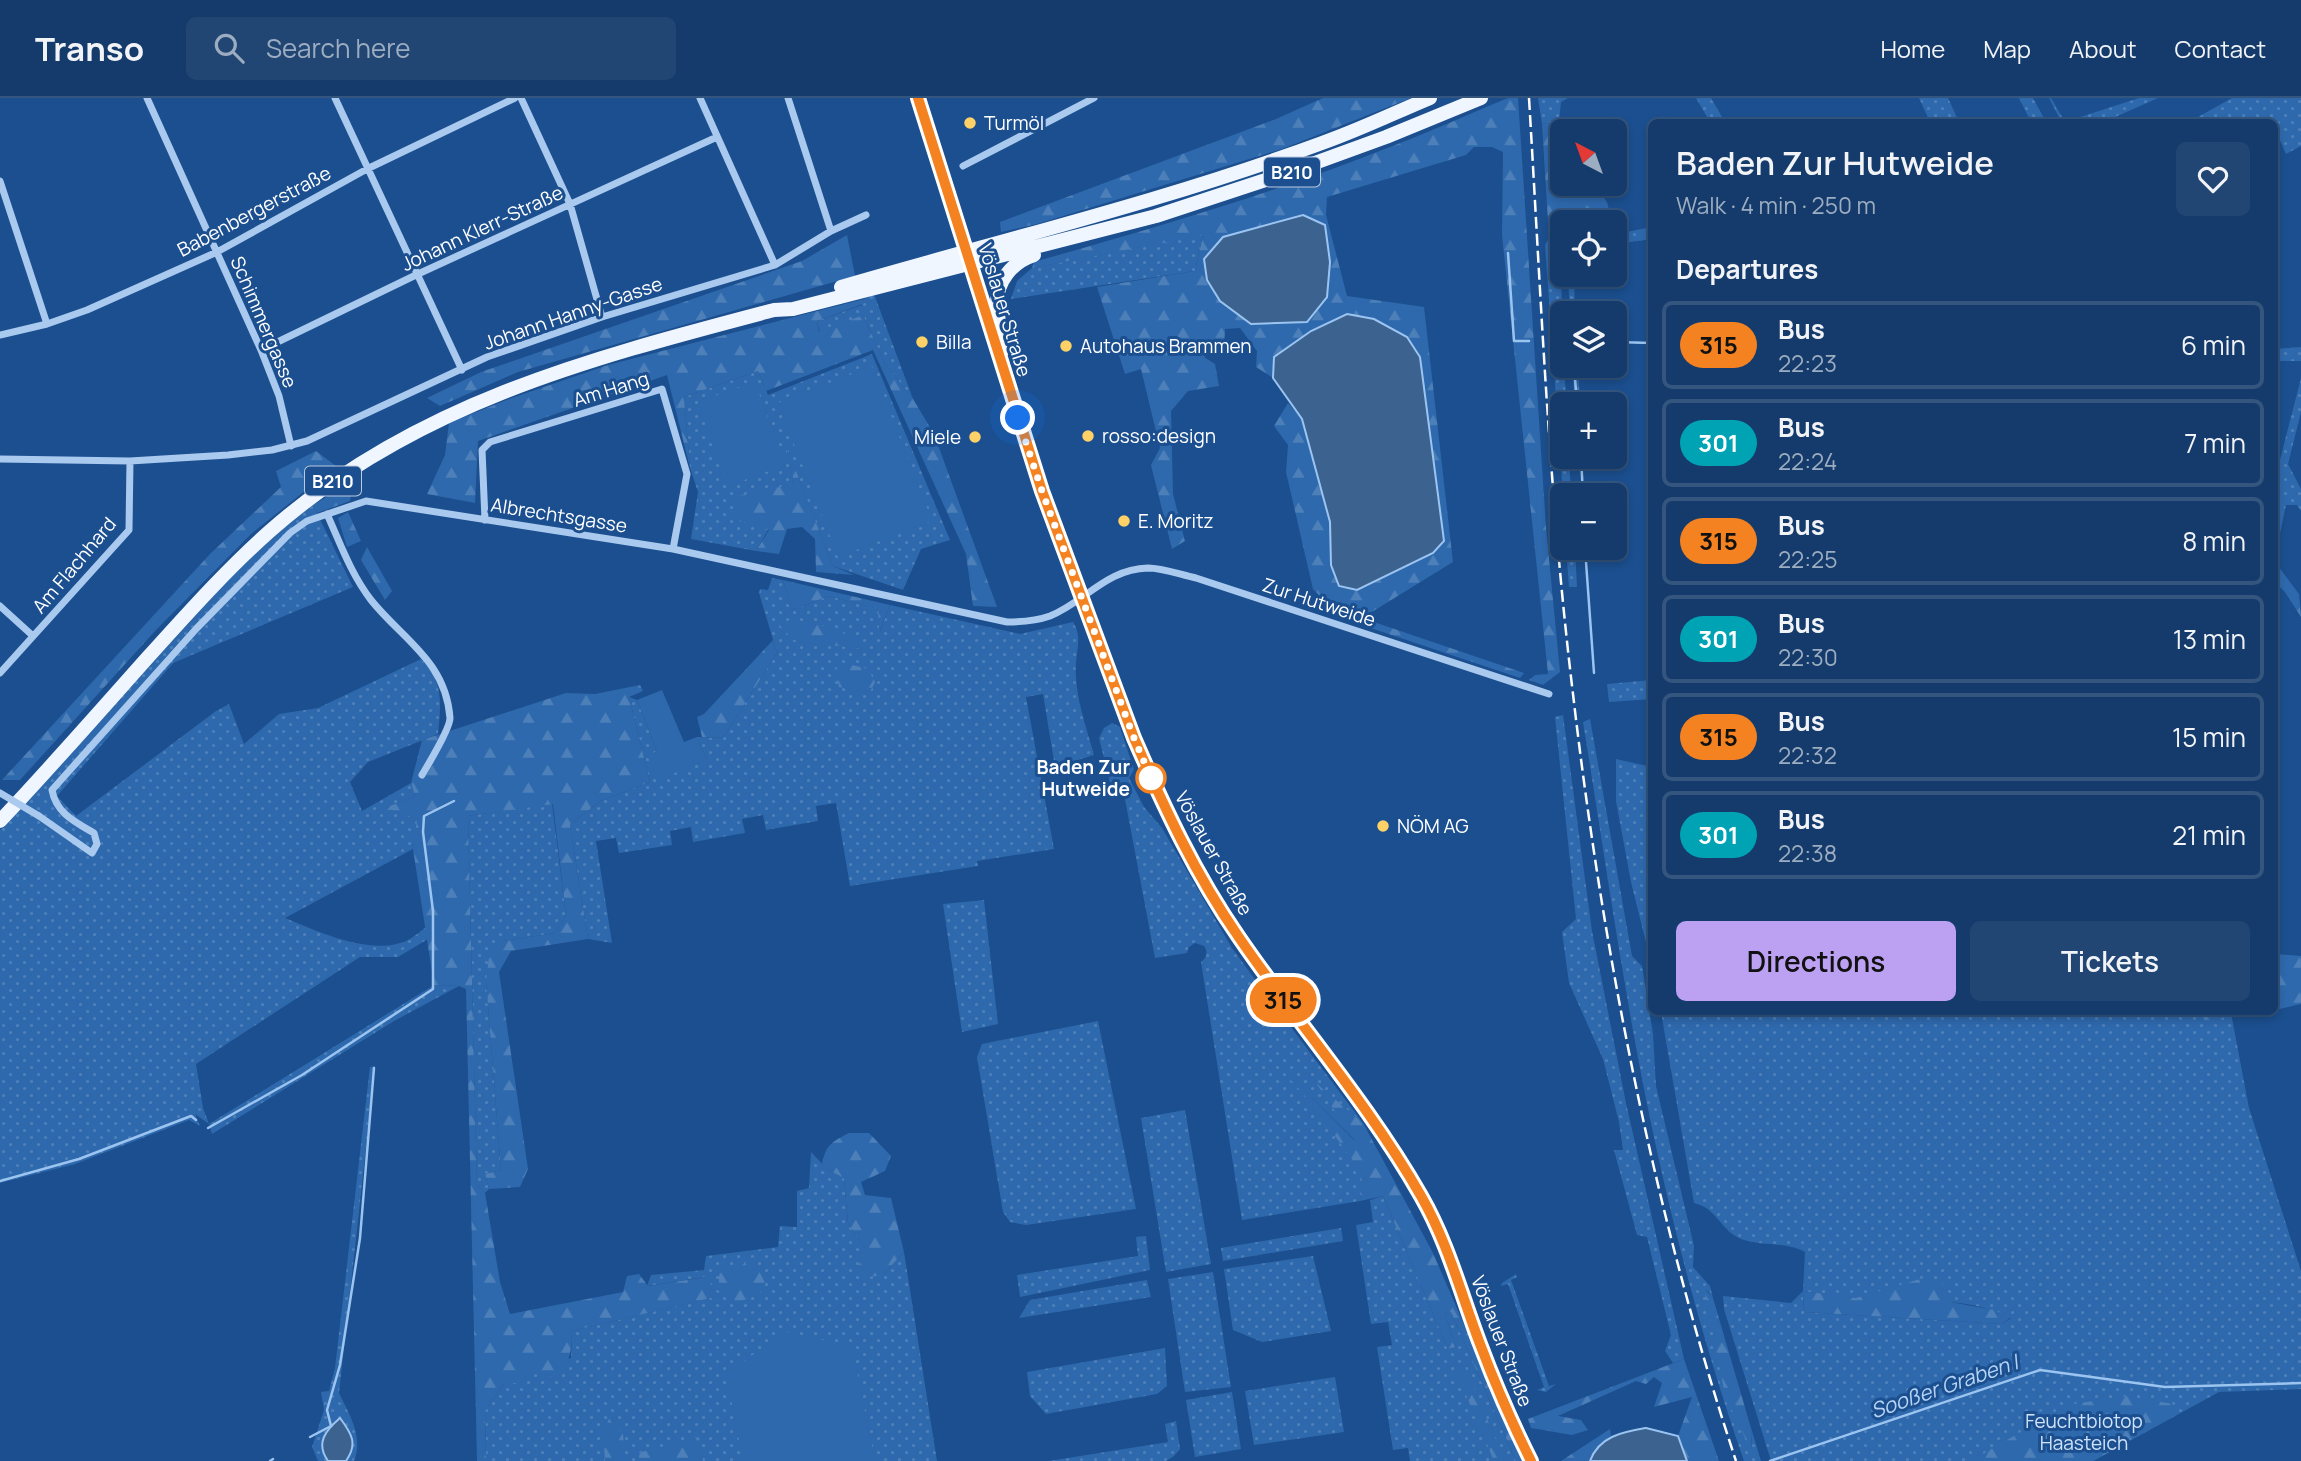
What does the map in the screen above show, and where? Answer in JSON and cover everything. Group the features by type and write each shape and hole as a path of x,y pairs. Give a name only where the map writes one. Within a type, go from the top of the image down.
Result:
{"main road":[{"name":"B210","path":"0,821 231,568 299,507 358,464 417,430 510,388 614,353 774,310 793,309 968,257 1323,143 1430,98"},
{"name":"B210","path":"968,257 1098,232 1290,172 1387,137 1481,98"},
{"name":"B210","path":"1002,365 1004,342 996,304 1005,276 1014,264 1027,257 1077,242 1098,232"},
{"name":"Vöslauer Straße","path":"968,257 1042,491 1138,748 1176,831 1237,934 1290,1010 1377,1124 1422,1197 1441,1237 1480,1345 1531,1461"}],"street":[{"name":"Schimmergasse","path":"147,98 261,350 279,396 291,446"},
{"path":"335,98 462,370"},
{"name":"Babenbergerstraße","path":"0,335 47,324 87,310 217,251 367,169 515,98"},
{"path":"521,98 570,204 603,317"},
{"path":"700,98 775,264"},
{"path":"788,98 831,231"},
{"name":"Vöslauer Straße","path":"919,98 968,257"},
{"path":"964,166 1094,98"},
{"name":"Johann Klerr-Straße","path":"261,350 418,274 718,137"},
{"path":"0,181 47,324"},
{"name":"Johann Hanny-Gasse","path":"291,446 487,357 603,317 775,264 831,231 866,215"},
{"name":"Am Hang","path":"485,520 482,450 490,442 662,389 687,474 673,549"},
{"path":"0,459 130,461 228,455 291,446"},
{"name":"Am Flachhard","path":"0,673 129,530 130,461"},
{"name":"Albrechtsgasse","path":"0,793 92,853 97,844 94,833 69,819 54,803 52,790 246,576 290,533 307,521 366,501 673,549 1007,622 1026,622 1051,616 1081,596"},
{"path":"327,514 349,565 371,600 422,651 435,670 444,691 450,720 422,775"},
{"name":"Zur Hutweide","path":"1081,596 1099,584 1133,570 1150,568 1196,578 1549,694"},
{"path":"0,606 33,636"}],"green space":[{"path":"1323,98 1411,98 1282,149 1037,224 1001,232 1000,222 1276,119"},
{"path":"1508,98 1518,98 1546,528 1560,672 1543,685 1529,680 1535,675 1548,674 1502,235 1503,152 1492,147 1474,147 1466,155 1327,197 1326,215 1347,296 1424,307 1453,562 1362,618 1524,673 1520,678 1341,618 1313,589 1286,472 1288,445 1274,426 1288,403 1302,419 1330,523 1331,565 1433,553 1275,357 1273,378 1256,367 1257,351 1240,328 1225,329 1224,348 1204,357 1215,364 1219,386 1188,391 1171,411 1173,494 1185,541 1172,549 1151,465 1160,448 1141,369 1125,374 1097,287 1195,271 1203,235 1032,268 1034,262 1169,223 1302,180"},
{"path":"1538,98 1568,98 1561,102 1559,119 1550,119 1550,123 1542,124"},
{"path":"1696,98 1711,98 1723,119 1708,119"},
{"path":"1919,98 1948,98 1958,119 1929,119"},
{"path":"2019,98 2033,98 2044,119 2030,119"},
{"path":"2049,98 2063,119 2060,119"},
{"path":"2139,98 2158,98 2111,119 2074,119"},
{"path":"2232,98 2301,98 2301,146 2286,154 2278,136 2278,119 2194,119"},
{"path":"1550,123 1550,196 1603,196 1609,210 1550,210 1549,238 1542,124"},
{"path":"1648,228 1648,240 1627,242 1627,232"},
{"path":"1203,234 1195,271 1011,299 1017,281 1032,268"},
{"path":"847,235 855,276 518,372 440,406 427,398 481,372 802,261"},
{"path":"1549,238 1550,287 1561,287 1562,301 1550,301 1550,314 1545,245"},
{"path":"1569,287 1574,287 1575,301 1569,301"},
{"path":"874,294 913,399 885,364 863,315 820,333 817,321 862,305 864,299"},
{"path":"864,299 863,304 817,321 819,332 863,315 885,364 913,399 934,434 997,607 973,606 966,554 873,350 766,391 758,371 684,397 690,468 667,375 478,441 475,503 427,494 445,455 449,423 608,365"},
{"path":"2301,347 2301,361 2278,361 2278,349"},
{"path":"872,354 950,540 921,549 903,590 833,566 787,449 794,484 756,551 691,539 698,492 690,468 684,397 758,371 768,395"},
{"path":"872,366 932,521 838,557 778,403"},
{"path":"1555,378 1565,378 1566,392 1556,392"},
{"path":"1573,378 1579,378 1579,392 1574,392"},
{"path":"2301,378 2301,412 2288,464 2301,489 2301,511 2297,505 2286,505 2278,543 2278,457 2280,460"},
{"path":"755,382 785,465 728,486 698,402"},
{"path":"785,443 833,566 854,575 816,572 815,539 802,527 787,529 779,554 756,551 769,530 736,520 731,497 794,484"},
{"path":"316,451 336,466 251,534 155,631 20,780 2,780 210,554 281,487 276,471"},
{"path":"1561,469 1570,469 1570,483 1562,483"},
{"path":"353,481 350,501 317,513 313,505"},
{"path":"313,505 353,587 173,663 57,796 76,816 229,704 244,744 279,714 318,708 421,659 434,676 440,703 438,734 368,762 350,782 362,811 411,783 415,796 386,808 418,819 413,849 285,918 330,936 363,944 394,945 408,940 427,926 428,939 398,957 360,957 196,1064 203,1108 209,1124 195,1114 200,1126 189,1120 75,1164 0,1183 0,830 240,567"},
{"path":"348,512 361,541 347,547 338,518"},
{"path":"367,547 392,591 385,600 361,560"},
{"path":"1567,560 1576,560 1577,587 1569,587"},
{"path":"2278,566 2299,594 2301,617 2278,585"},
{"path":"772,578 783,580 792,610 829,596 879,609 880,631 890,605 1020,634 1073,622 1078,637 1077,687 1094,755 1055,767 1043,694 1026,697 1054,849 977,861 978,866 850,886 836,803 816,806 818,821 766,830 763,815 742,819 745,833 693,842 691,827 670,831 672,845 619,853 616,838 596,841 612,943 588,939 570,825 600,801 650,782 629,697 637,700 657,751 707,760 697,737 723,738 777,653 759,593 760,589 768,590"},
{"path":"783,580 890,605 879,633 878,609 829,596 792,610"},
{"path":"775,620 834,627 869,650 793,640"},
{"path":"773,640 777,653 723,738 702,737 697,717 704,714"},
{"path":"840,662 868,669 875,682 869,694 839,687 836,670"},
{"path":"1648,680 1648,699 1609,702 1607,684"},
{"path":"640,685 643,691 629,697 650,782 600,801 570,825 588,939 511,951 499,972 528,1169 520,1187 489,1189 485,1174 501,1170 486,981 489,957 504,941 555,933 566,916 553,804 468,816 477,1185 485,1193 500,1282 510,1314 623,1292 627,1276 639,1274 648,1286 706,1277 719,1296 572,1331 570,1355 559,1371 544,1380 534,1368 523,1384 505,1382 485,1411 486,1461 477,1461 466,989 459,986 434,985 413,849 417,819 385,808 415,796 411,783 422,740 566,693 595,694"},
{"path":"662,690 684,742 697,737 707,760 657,780 647,755 657,751 637,700"},
{"path":"1563,715 1592,931 1626,1103 1684,1359 1673,1363 1665,1351 1671,1335 1647,1237 1637,1235 1614,1150 1623,1150 1619,1122 1603,1059 1569,983 1562,932 1576,919 1555,717"},
{"path":"1590,719 1632,956 1642,966 1653,1034 1656,1086 1694,1246 1693,1267 1710,1286 1713,1298 1706,1289 1752,1450 1751,1428 1761,1461 1744,1461 1710,1357 1681,1251 1644,1090 1583,722"},
{"path":"1112,723 1120,727 1134,770 1129,778 1144,807 1162,828 1232,948 1278,1011 1269,1018 1272,1022 1284,1018 1363,1123 1319,1086 1360,1145 1274,1060 1311,1102 1363,1173 1360,1201 1242,1220 1201,962 1206,957 1206,950 1204,946 1195,943 1189,947 1187,953 1155,958 1124,794 1113,795 1099,738 1104,728"},
{"path":"1616,759 1648,766 1648,951 1631,882 1616,801"},
{"path":"552,803 566,916 555,933 504,941 486,981 501,1170 485,1174 489,1189 485,1193 477,1185 468,816"},
{"path":"984,900 998,1024 962,1032 943,904"},
{"path":"2278,954 2301,956 2301,1004 2278,1009"},
{"path":"434,985 459,986 394,1021 212,1134 209,1124"},
{"path":"1662,1015 2203,1015 2206,1026 2231,1015 2249,1108 2301,1271 2301,1389 2219,1392 2093,1461 1771,1461 1724,1309 1723,1296 1791,1303 1803,1291 1805,1252 1790,1246 1741,1239 1728,1231 1714,1214 1694,1203","holes":["1803,1291 1850,1298 1955,1302 1993,1310 2011,1318 2002,1324 1804,1312"]},
{"path":"2203,1015 2227,1015 2206,1027"},
{"path":"1098,1021 1136,1209 1026,1225 1010,1222 1003,1212 977,1057 982,1044"},
{"path":"1264,1049 1355,1141 1316,1083 1363,1123 1433,1253 1523,1461 1516,1461 1451,1312 1445,1314 1456,1347 1448,1349 1383,1196 1360,1201 1362,1173 1311,1103"},
{"path":"375,1066 339,1393 354,1426 357,1452 354,1461 346,1461 353,1449 340,1419 326,1431 324,1457 328,1461 318,1461 312,1447 324,1410 321,1392 329,1391 335,1368 370,1067"},
{"path":"1185,1110 1211,1264 1166,1272 1141,1118"},
{"path":"849,1133 869,1133 891,1156 885,1171 861,1182 865,1195 891,1198 904,1252 883,1275 869,1277 856,1272 866,1250 848,1223 844,1178 822,1164 831,1144"},
{"path":"811,1152 828,1170 844,1178 848,1223 883,1275 904,1252 937,1461 486,1461 485,1411 505,1382 534,1368 571,1358 572,1331 718,1296 705,1277 647,1286 651,1275 704,1270 706,1256 778,1247 780,1226 797,1227 797,1191 809,1188"},
{"path":"1383,1196 1448,1349 1456,1347 1445,1314 1451,1312 1516,1461 1410,1461 1408,1448 1393,1450 1377,1347 1392,1345 1388,1322 1371,1324 1356,1225 1373,1222 1370,1200"},
{"path":"1341,1228 1343,1241 1223,1261 1221,1248"},
{"path":"1146,1236 1150,1270 1020,1297 1017,1275 1138,1256 1136,1237"},
{"path":"1313,1256 1331,1331 1262,1342 1233,1330 1224,1269"},
{"path":"753,1257 765,1283 759,1295 732,1304 719,1284 719,1264 741,1266"},
{"path":"1213,1272 1231,1387 1185,1392 1168,1279"},
{"path":"1516,1274 1517,1277 1511,1280 1549,1386 1556,1384 1546,1392 1537,1390 1544,1387 1508,1284 1501,1286"},
{"path":"1927,1277 1947,1285 1950,1302 1994,1310 2011,1317 2002,1324 1804,1312 1803,1291 1856,1298"},
{"path":"1147,1280 1151,1297 1019,1318 1030,1300"},
{"path":"1704,1288 1713,1298 1751,1428 1752,1453 1725,1395"},
{"path":"785,1332 852,1346 875,1461 743,1461 726,1374"},
{"path":"1165,1348 1167,1386 1157,1394 1046,1414 1030,1396 1027,1372"},
{"path":"1684,1359 1719,1461 1687,1461 1678,1436 1692,1397 1654,1407 1662,1383 1654,1377 1646,1384 1636,1381 1558,1416 1581,1420 1588,1430 1572,1435 1531,1428 1528,1419"},
{"path":"1463,1362 1505,1461 1494,1461 1453,1364"},
{"path":"1335,1377 1344,1432 1254,1445 1245,1391"},
{"path":"1232,1392 1241,1449 1195,1457 1186,1400"},
{"name":"Feuchtbiotop Haasteich","path":"2126,1396 2173,1404 2176,1415 2093,1461 1974,1461 2067,1405"},
{"path":"611,1414 623,1435 626,1461 605,1461 603,1434"},
{"path":"1176,1421 1180,1449 1166,1461 1049,1461 1168,1442 1165,1424"},
{"path":"1610,1429 1611,1436 1594,1451 1590,1461 1561,1461"},
{"path":"699,1437 703,1461 640,1461 638,1453"}],"shaded area":[{"path":"1303,215 1325,225 1330,262 1327,297 1307,322 1251,324 1220,301 1207,280 1204,259 1223,237"},
{"path":"1347,314 1374,319 1407,337 1420,357 1444,541 1433,553 1357,590 1339,586 1331,565 1330,522 1302,419 1273,378 1274,357 1311,331"},
{"path":"340,1418 352,1439 352,1449 346,1461 328,1461 322,1443 330,1427"},
{"path":"1646,1428 1678,1436 1687,1461 1590,1461 1599,1446 1606,1441"}],"waterway":[{"path":"1508,253 1514,341 1529,341"},
{"path":"1627,342 1648,343"},
{"path":"1575,378 1576,392"},
{"path":"1582,469 1582,483"},
{"path":"1586,560 1594,673"},
{"path":"208,1128 302,1075 433,989 433,911 423,832 424,816 454,801"},
{"path":"310,1437 331,1426 327,1410 340,1365 360,1238 374,1068"},
{"path":"0,1181 79,1159 191,1116 196,1120"},
{"name":"Sooßer Graben I","path":"1770,1461 2040,1370 2165,1387 2301,1383"}],"railway":[{"path":"1529,98 1546,396 1558,545 1585,791 1616,985 1656,1178 1680,1273 1736,1461"}],"bus line":[{"name":"315","path":"918,98 1042,491 1151,778 1204,882 1237,934 1290,1010 1377,1124 1422,1197 1454,1269 1480,1345 1531,1461"}],"place":[{"name":"Turmöl","path":"970,123"},
{"name":"Billa","path":"922,342"},
{"name":"Autohaus Brammen","path":"1066,346"},
{"name":"rosso:design","path":"1088,436"},
{"name":"Miele","path":"975,437"},
{"name":"E. Moritz","path":"1124,521"},
{"name":"Baden Zur Hutweide","path":"1151,778"},
{"name":"NÖM AG","path":"1383,826"}],"route":[{"path":"1018,418 1042,491 1151,778"}]}
